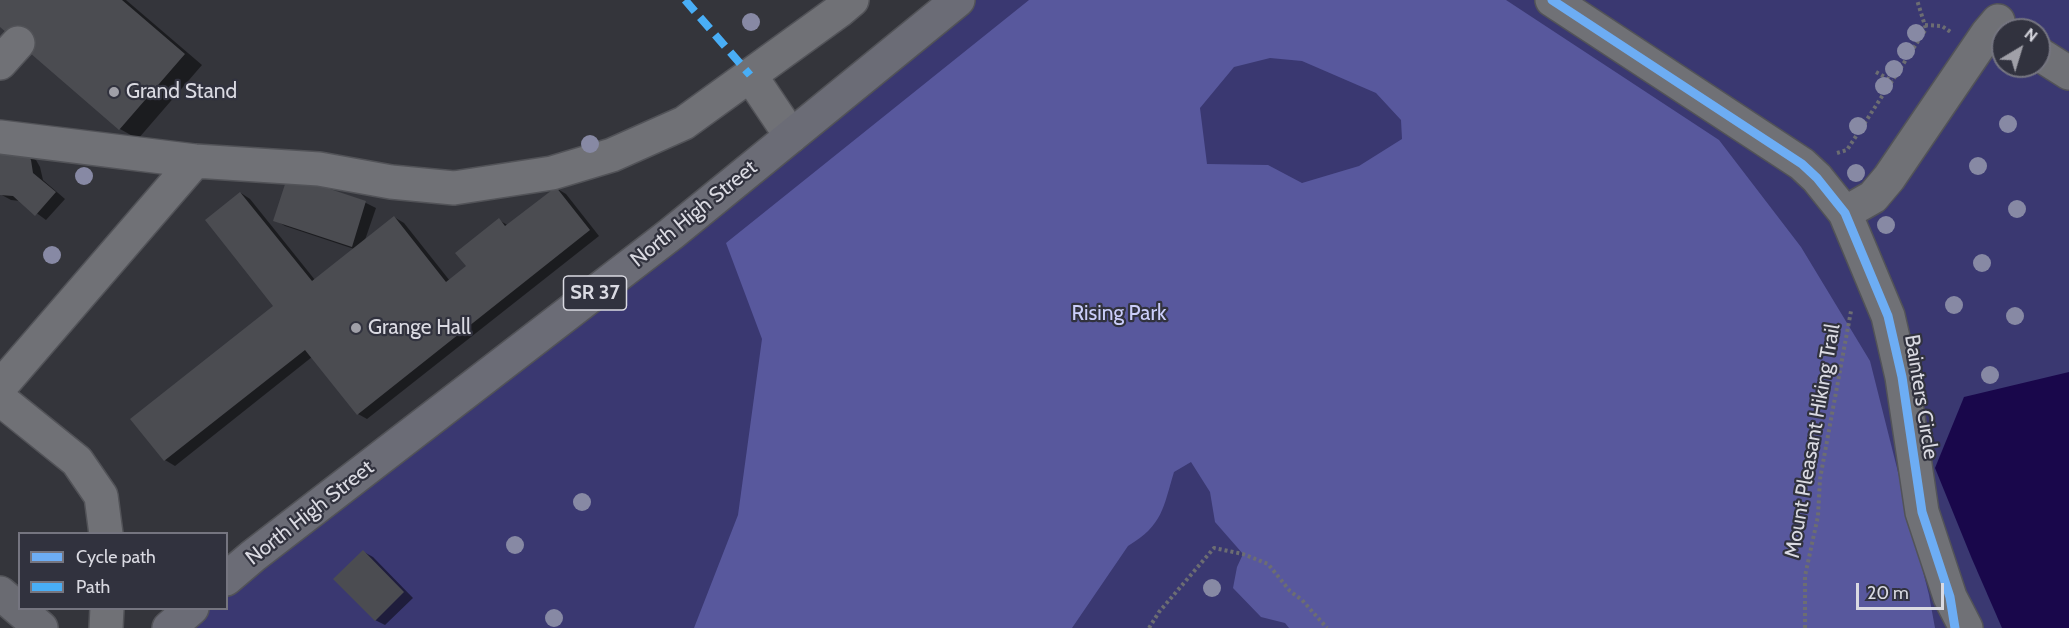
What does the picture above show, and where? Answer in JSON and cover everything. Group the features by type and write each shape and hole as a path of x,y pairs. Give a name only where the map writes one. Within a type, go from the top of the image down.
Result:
{"highway":[{"name":"North High Street","path":"228,577 671,234 958,0"},
{"path":"169,628 191,610"}],"main road":[{"path":"0,593 18,608"},
{"path":"20,610 41,628"}],"lane":[{"path":"0,137 195,161 319,170 391,183 454,188 552,173 612,155 684,123 852,0"},
{"name":"Bainters Circle","path":"1552,0 1802,164 1817,178 1845,213 1888,316 1902,377 1922,512 1952,612 1966,628"},
{"path":"1845,213 1873,197 1889,178 1996,17"},
{"path":"2051,62 2069,73"},
{"path":"750,75 791,136"},
{"path":"0,387 195,161"},
{"path":"0,399 77,461 101,496 106,532"},
{"path":"106,610 106,628"}],"path":[{"path":"1802,164 1847,150 1926,29 1917,0"},
{"path":"1876,72 1892,81"},
{"path":"1149,628 1159,612 1214,548 1243,554 1268,564 1290,591 1302,600 1327,628"}],"green space":[{"name":"Rising Park","path":"958,0 2069,0 2069,628 169,628 191,610 228,610 228,578"},
{"name":"Rising Park","path":"1029,0 1506,0 1719,140 1801,247 1870,361 1929,595 1935,628 1289,628 1285,623 1261,617 1233,588 1237,567 1243,554 1215,522 1210,492 1191,462 1174,472 1164,506 1155,523 1128,546 1072,628 694,628 738,515 762,339 726,243","holes":["1270,58 1302,61 1376,93 1401,120 1402,139 1359,166 1302,183 1268,165 1207,164 1200,108 1234,67"]}],"shaded area":[{"path":"2069,372 2069,628 2002,628 1935,468 1964,397"}],"building":[{"name":"Grand Stand","path":"0,0 122,0 185,54 119,130 0,27"},
{"path":"0,147 26,152 31,160 33,173 56,192 35,216 13,196 0,195"},
{"path":"288,175 366,201 352,247 273,221"},
{"name":"Grange Hall","path":"556,187 590,230 357,415 305,350 164,461 130,419 273,306 205,220 240,192 312,281 394,216 446,282 466,266 455,253 499,218 505,226"},
{"path":"363,550 404,592 375,621 333,579"}],"marked path":[{"path":"685,0 750,75"}],"cycle path":[{"path":"1552,0 1802,164 1817,178 1845,213 1888,316 1902,377 1922,512 1950,597 1955,628"}],"place":[{"name":"Grand Stand","path":"114,92"},
{"name":"Grange Hall","path":"356,328"}]}
